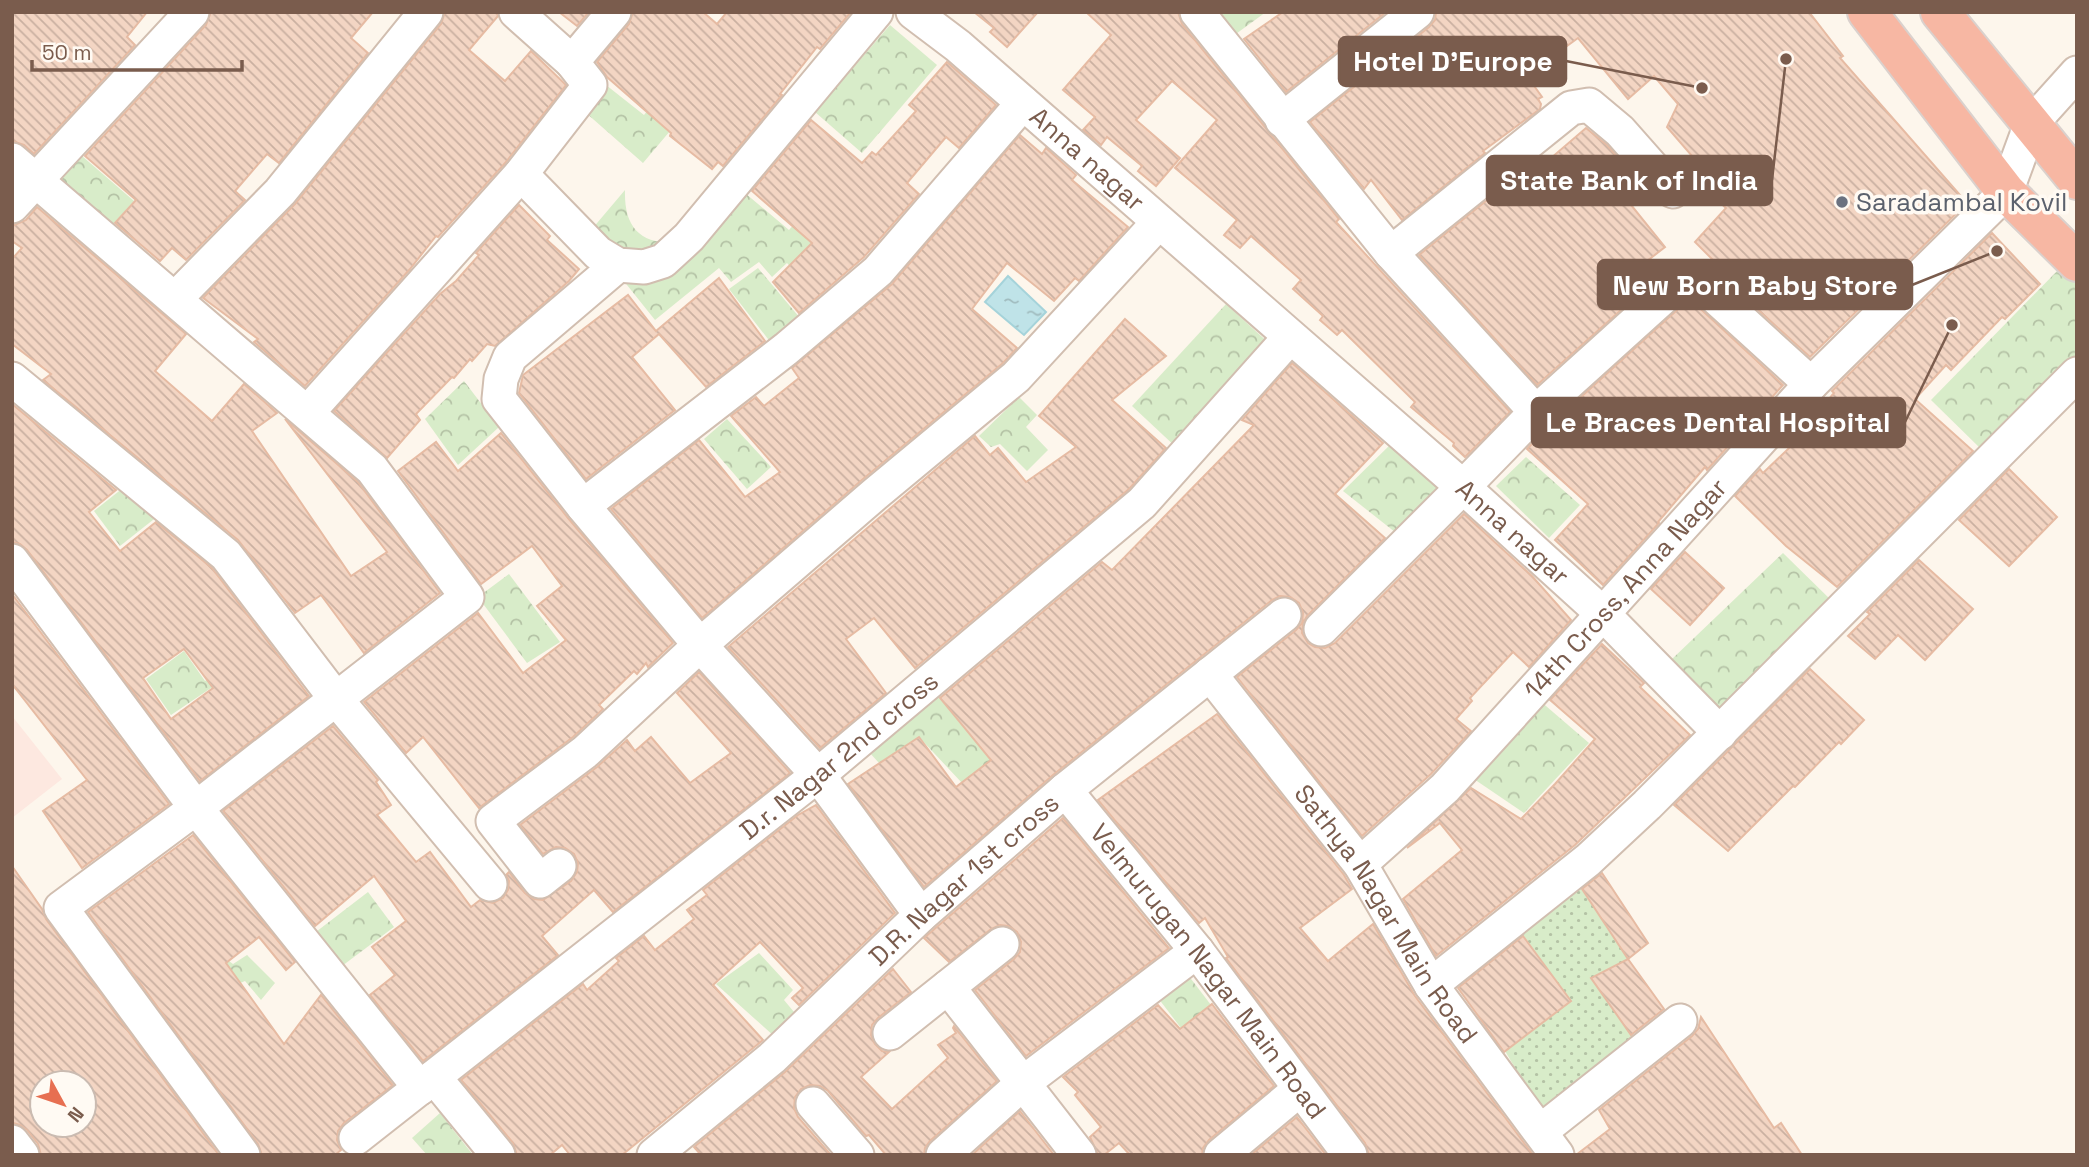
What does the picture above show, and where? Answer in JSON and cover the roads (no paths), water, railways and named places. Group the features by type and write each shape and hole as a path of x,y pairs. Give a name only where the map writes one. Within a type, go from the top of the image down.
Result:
{"highway":[{"path":"1867,12 2006,192 2077,262"},
{"path":"1940,12 2077,180"}],"street":[{"path":"12,206 24,171 192,12"},
{"path":"175,299 280,192 426,12"},
{"path":"308,412 521,174 590,85 572,62 516,12"},
{"path":"572,62 614,12"},
{"path":"521,174 598,253 618,265 644,267 663,261 675,252 876,12"},
{"name":"Anna nagar","path":"913,12 958,46 1463,487 1602,613 1720,733"},
{"path":"1197,12 1391,253 1536,412"},
{"path":"1282,120 1417,12"},
{"path":"2006,192 2031,124 2077,73"},
{"path":"583,506 786,349 878,271 1023,103"},
{"path":"1391,253 1571,107 1590,105 1620,131 1673,191"},
{"path":"24,171 372,468 467,597 196,808 61,908 243,1155"},
{"name":"14th Cross, Anna Nagar","path":"1360,864 1445,789 1811,384 2006,192"},
{"path":"559,866 540,881 493,821 585,752 700,645 1016,377 1159,222"},
{"path":"618,265 510,358 501,379 499,399 583,506 700,645 818,775 921,915"},
{"path":"1321,629 1536,412 1680,282 1699,282 1811,384"},
{"name":"D.r. Nagar 2nd cross","path":"356,1138 818,775 1142,503 1290,337"},
{"path":"1432,985 1594,854 1720,733 2077,374"},
{"path":"12,379 226,555 335,699 490,884"},
{"path":"12,561 196,808 427,1082 498,1155"},
{"name":"D.R. Nagar 1st cross","path":"654,1155 772,1058 921,915 1065,790 1284,615"},
{"name":"Sathya Nagar Main Road","path":"1210,674 1360,864 1432,985 1549,1143"},
{"name":"Velmurugan Nagar Main Road","path":"1065,790 1197,951 1350,1155"},
{"path":"890,1033 1002,944"},
{"path":"943,1155 1023,1083 1197,951"},
{"path":"948,987 1079,1155"},
{"path":"1549,1143 1680,1021"},
{"path":"1221,1155 1300,1089"},
{"path":"813,1104 857,1155"},
{"path":"12,1142 22,1155"}],"water":[{"path":"1008,276 1046,312 1024,335 985,302"}],"place":[{"name":"State Bank of India","path":"1786,59"},
{"name":"Hotel D'Europe","path":"1702,88"},
{"name":"Saradambal Kovil","path":"1842,202"},
{"name":"New Born Baby Store","path":"1997,251"},
{"name":"Le Braces Dental Hospital","path":"1952,325"}]}
